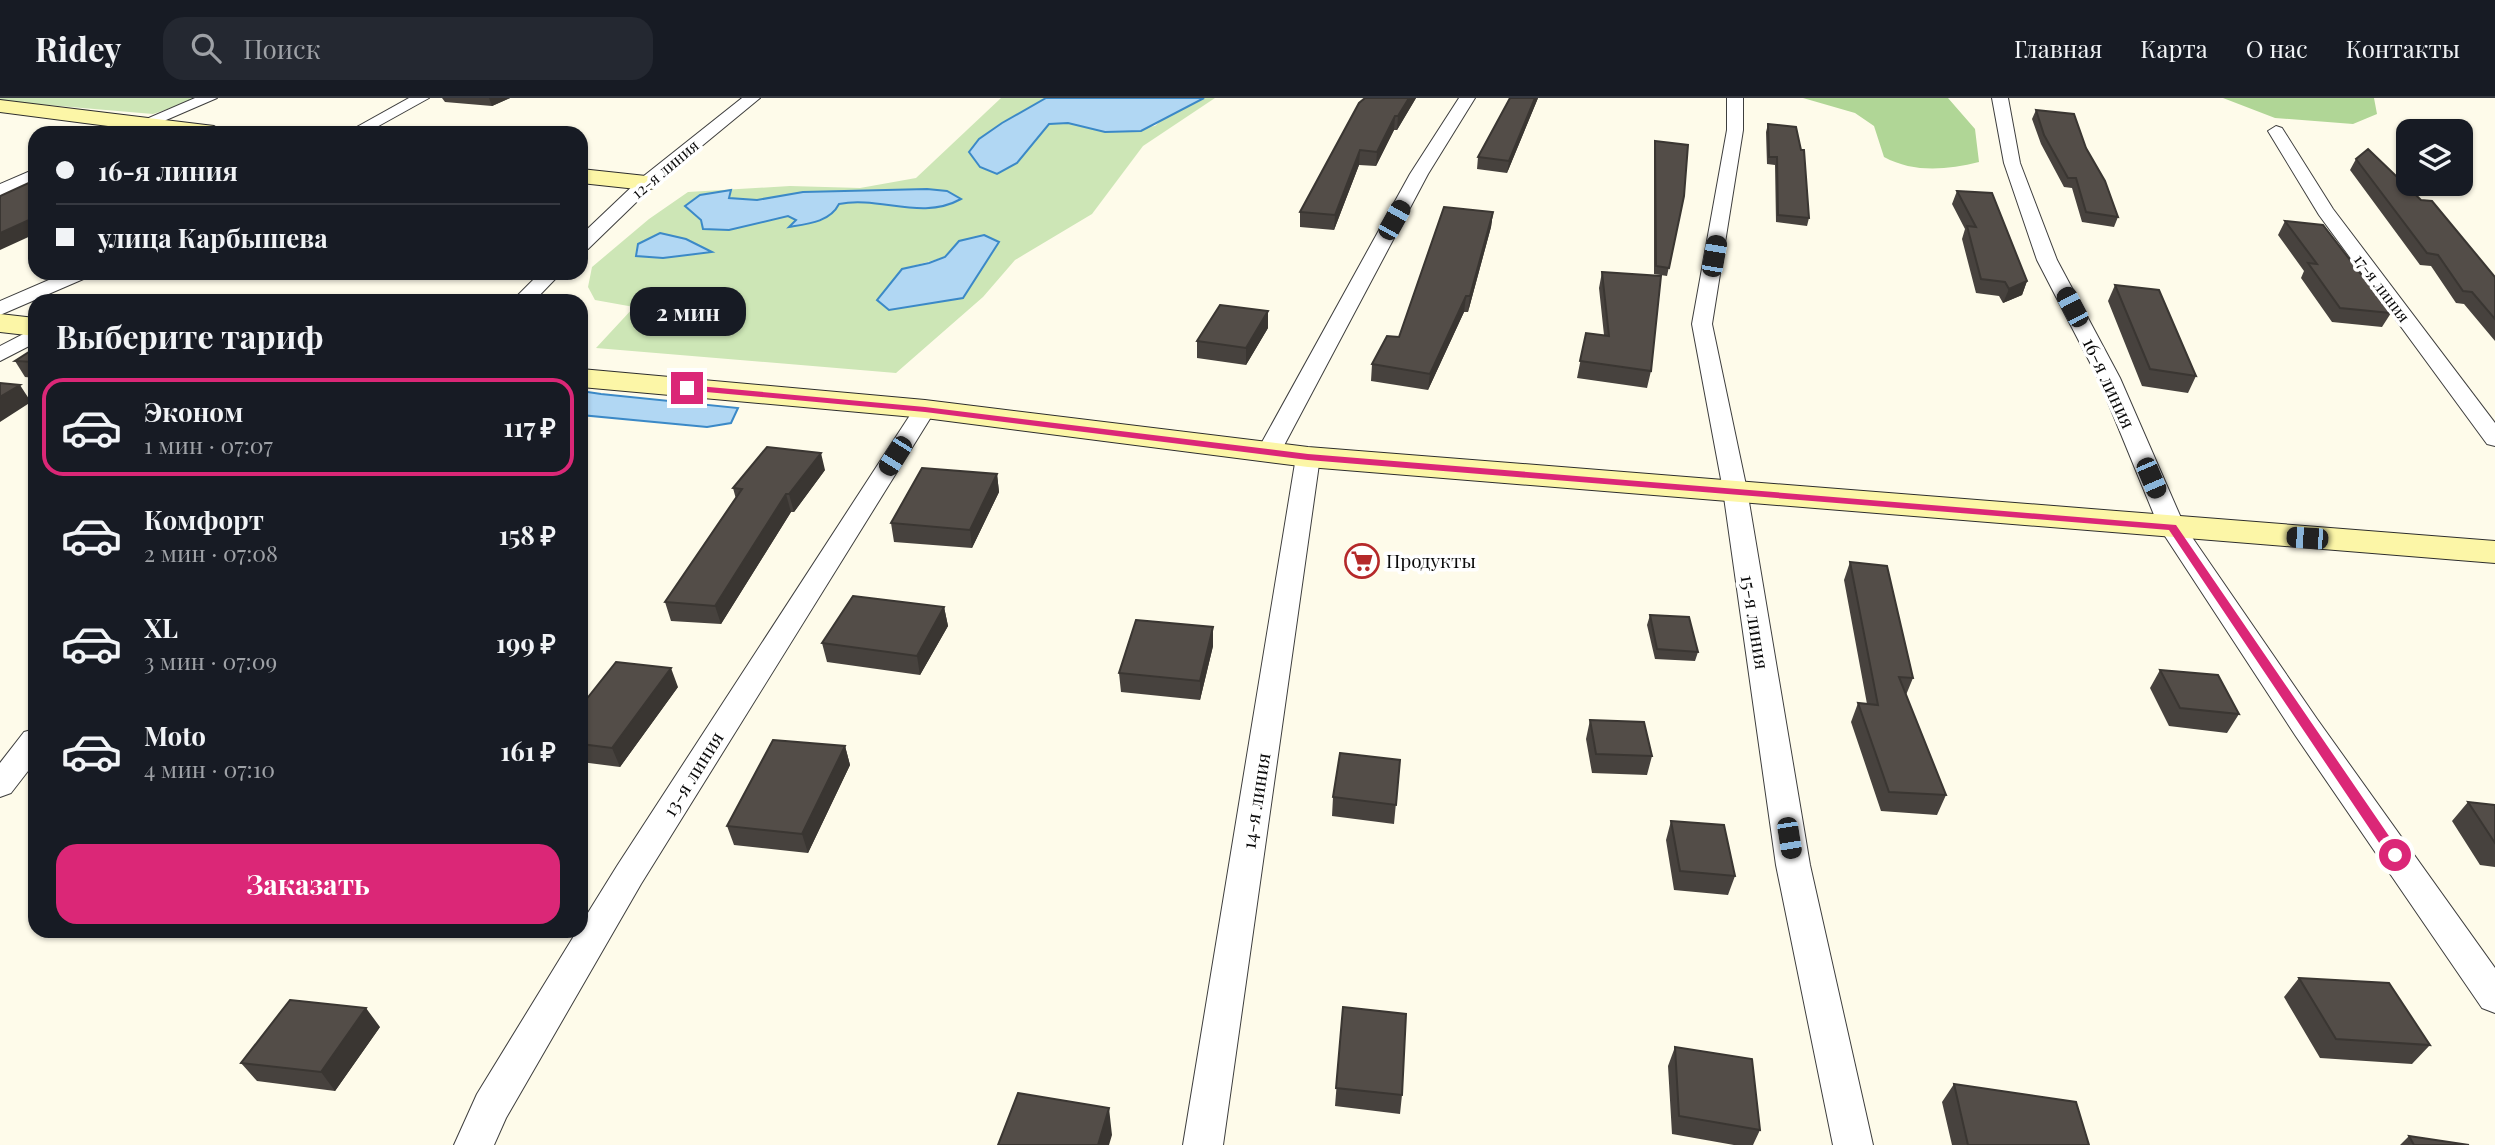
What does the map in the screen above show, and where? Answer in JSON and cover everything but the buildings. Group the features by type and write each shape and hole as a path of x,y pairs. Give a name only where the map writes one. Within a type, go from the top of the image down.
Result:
{"main road":[{"path":"0,106 115,126"},
{"path":"588,177 646,183"},
{"path":"0,323 28,326"},
{"path":"588,380 925,409 1308,457 2495,552"}],"street":[{"path":"139,126 209,98"},
{"path":"367,126 421,98"},
{"name":"12-я линия","path":"588,238 646,183 752,98"},
{"path":"1268,453 1419,174 1467,98"},
{"name":"15-я линия","path":"1735,98 1735,130 1702,324 1735,490 1793,865 1853,1145"},
{"name":"16-я линия","path":"2000,98 2012,163 2048,260 2109,378 2172,527 2306,727 2495,997"},
{"name":"17-я линия","path":"2276,131 2325,211 2495,439"},
{"path":"0,191 28,177"},
{"path":"34,294 65,280"},
{"path":"529,294 544,280"},
{"path":"0,309 28,297"},
{"path":"0,355 28,338"},
{"name":"13-я линия","path":"474,1145 491,1107 629,875 925,409"},
{"name":"14-я линия","path":"1203,1145 1308,457"},
{"path":"0,785 28,749"}],"green space":[{"path":"0,98 200,98 153,114 0,101"},
{"path":"1001,98 1046,98 979,139 1038,135 1049,124 1067,123 1105,132 1155,126 1166,116 1204,98 1215,98 1143,146 1092,214 1015,260 983,297 896,373 596,348 634,307 595,300 588,287 592,267 649,219 688,192 790,186 860,188 916,178","holes":["927,189 947,191 881,203 858,200 839,204 790,226 796,220 788,216 729,230 703,229 701,220 686,207 730,191 728,198 757,200 803,192","960,241 999,242 963,298 889,310 902,269 945,257"]},
{"path":"1803,98 1948,98 1975,129 1979,162 1954,167 1919,168 1895,162 1884,157 1874,126 1855,113"},
{"path":"2223,98 2374,98 2377,114 2353,124 2275,118"}],"water":[{"path":"1046,98 1204,98 1141,131 1105,132 1068,123 1049,124 1017,163 997,174 980,167 969,152 979,139"},
{"path":"927,189 947,191 961,199 931,208 855,202 839,204 830,215 811,223 789,227 796,220 788,216 729,230 703,229 701,220 685,206 700,195 731,190 729,198 757,200 803,192"},
{"path":"660,233 686,239 712,252 663,258 636,256 638,244"},
{"path":"984,235 999,242 963,298 889,310 877,300 902,269 945,257 959,241"},
{"path":"588,392 738,408 731,423 707,427 588,416"}],"place":[{"name":"Продукты","path":"1362,561"}],"route":[{"path":"687,388 925,409 1308,457 2172,527 2395,855"}]}
